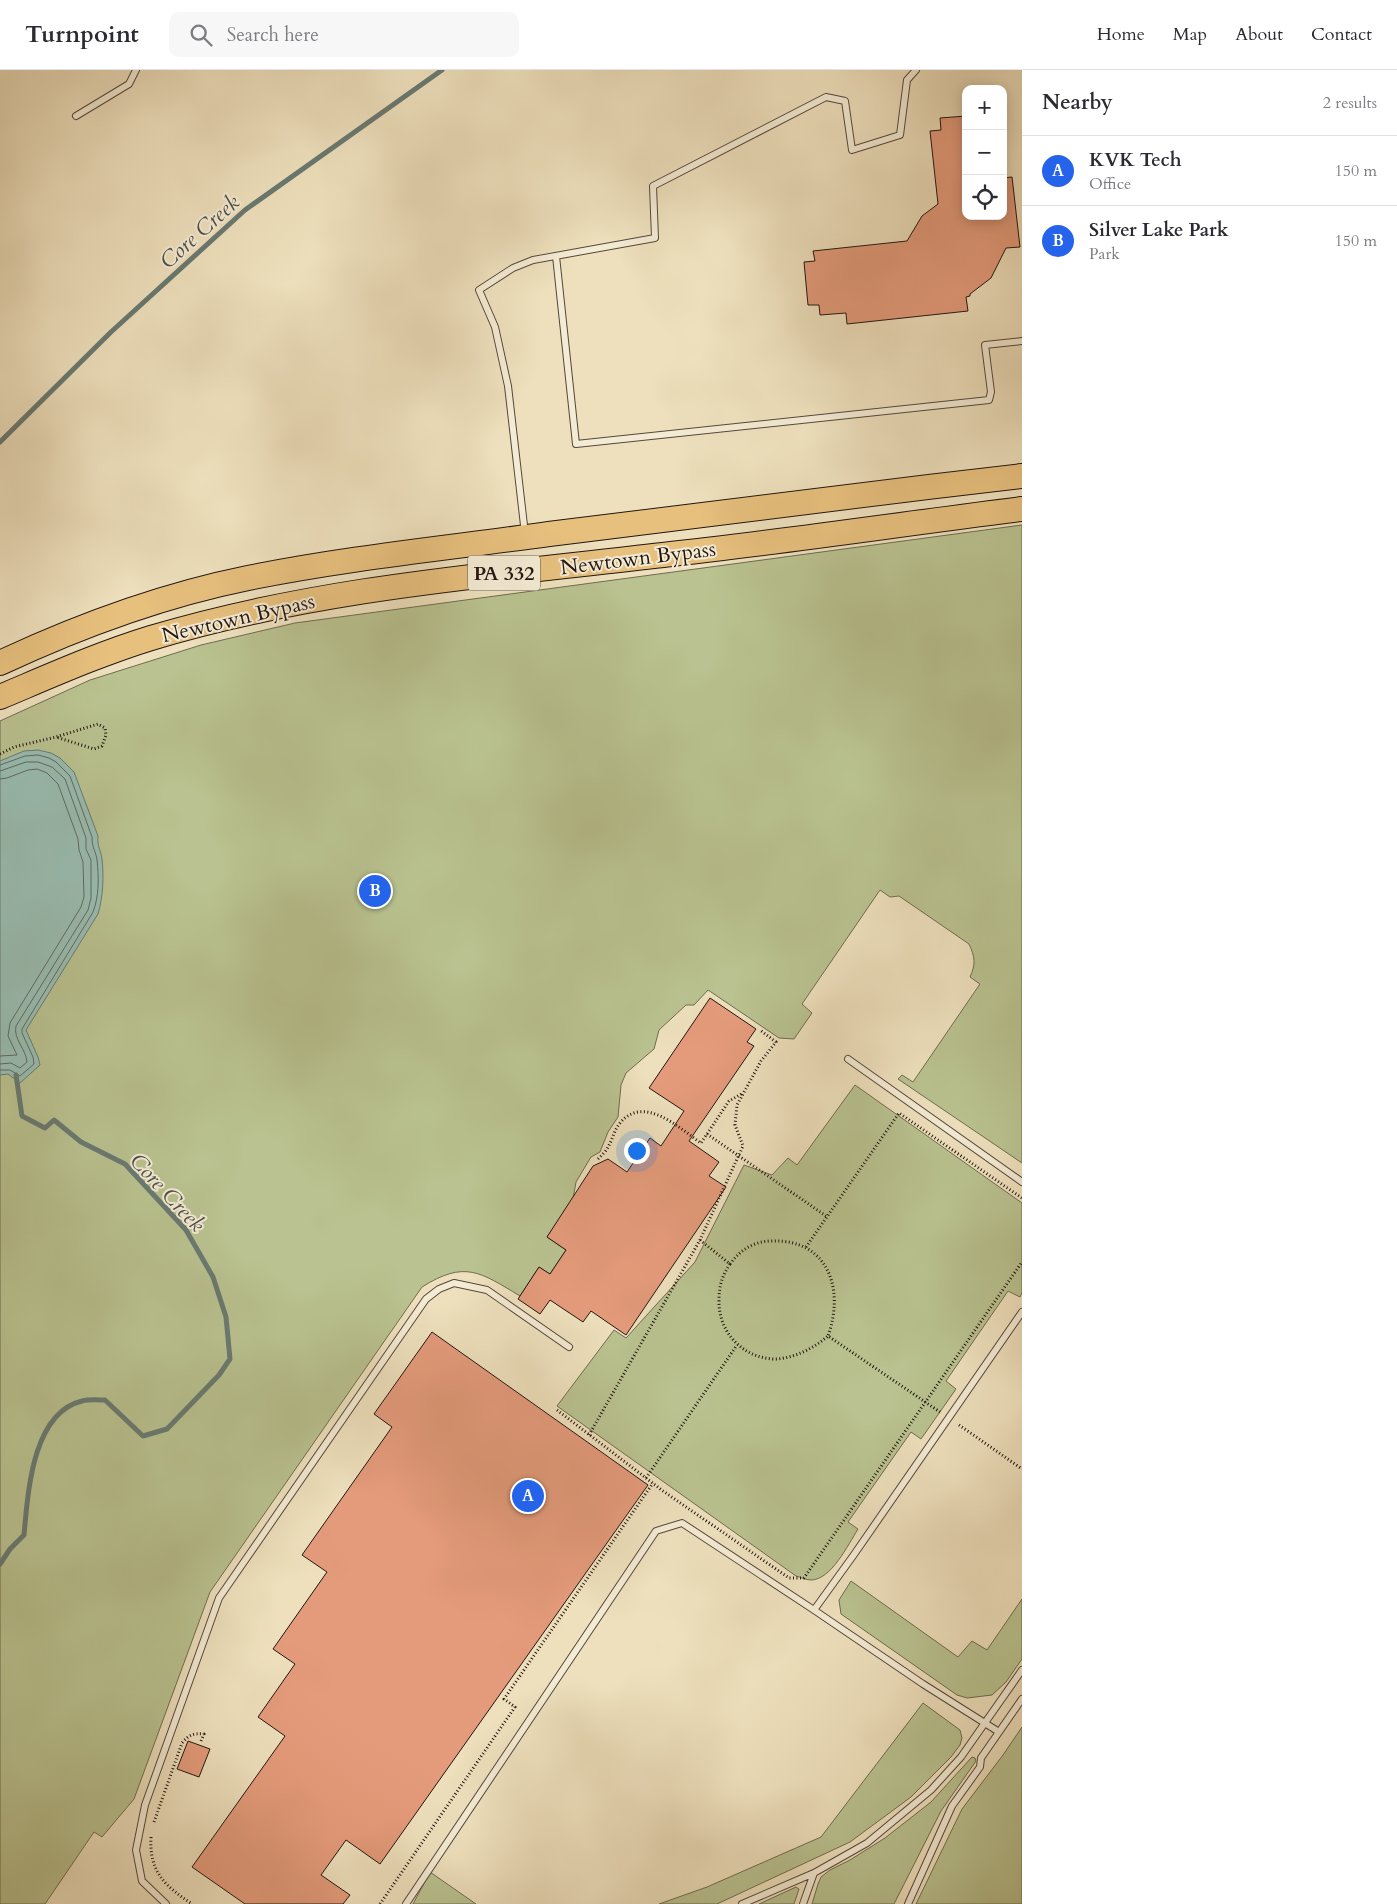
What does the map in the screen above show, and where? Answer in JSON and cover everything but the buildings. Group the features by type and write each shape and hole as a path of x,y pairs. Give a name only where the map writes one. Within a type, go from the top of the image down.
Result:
{"highway":[{"name":"Newtown Bypass","path":"0,663 83,627 141,608 246,579 320,565 822,499 1022,476"},
{"name":"Newtown Bypass","path":"0,697 82,662 150,639 207,623 283,606 439,581 708,550 1022,509"}],"lane":[{"path":"76,116 129,84 136,70"},
{"path":"526,537 508,386 495,327 479,290 512,268 533,260 655,238 653,186 826,97 845,101 852,150 900,135 907,80 916,70"},
{"path":"556,256 576,444 989,400 991,392 985,345 1022,341"},
{"path":"848,1059 1022,1182"},
{"path":"166,1904 142,1881 136,1850 145,1805 219,1598 426,1299 439,1289 454,1283 487,1290 569,1347"},
{"path":"814,1610 1022,1312"},
{"path":"406,1904 656,1531 682,1523 923,1684 1000,1732"},
{"path":"742,1904 814,1874 867,1843 931,1790 961,1757 1022,1670"},
{"path":"908,1904 952,1806 980,1768 982,1758 1022,1700"},
{"path":"803,1904 814,1874"}],"path":[{"path":"0,754 14,747 98,724 105,728 106,735 102,746 94,749 56,737"},
{"path":"590,1435 700,1240 739,1156 743,1146 735,1126 737,1105 761,1061 776,1042 760,1030"},
{"path":"598,1158 608,1148 611,1138 621,1121 629,1115 638,1112 656,1113 701,1142 729,1101 743,1093"},
{"path":"806,1247 899,1113 1022,1198"},
{"path":"707,1134 826,1216"},
{"path":"700,1240 730,1264"},
{"path":"766,1241 795,1242 815,1253 833,1282 835,1294 834,1316 828,1336 810,1349 776,1359 752,1354 737,1345 724,1328 718,1307 720,1284 730,1264 743,1250 766,1241"},
{"path":"557,1410 646,1478 789,1578 804,1578 1022,1262"},
{"path":"828,1336 940,1412"},
{"path":"646,1478 737,1345"},
{"path":"958,1425 1022,1469"},
{"path":"380,1904 515,1707 504,1699 653,1483"},
{"path":"154,1825 182,1743 188,1736 196,1733 204,1734 201,1741"},
{"path":"152,1832 150,1849 153,1863 160,1878 169,1888 192,1904"}],"green space":[{"path":"1022,525 1022,1163 898,1079 902,1075 913,1082 980,984 970,977 974,960 969,944 899,896 890,897 880,890 802,1004 812,1013 794,1039 779,1038 708,990 694,1005 686,1005 659,1030 654,1049 626,1073 621,1085 618,1117 608,1132 600,1152 591,1157 576,1182 573,1199 547,1237 566,1250 550,1274 539,1267 520,1296 483,1275 472,1272 450,1274 422,1287 210,1592 134,1799 102,1837 94,1832 45,1904 0,1904 0,721 90,680 201,645 295,623"},
{"path":"855,1085 1022,1203 1022,1293 1020,1297 1008,1291 946,1381 956,1389 921,1439 911,1432 848,1522 858,1529 844,1552 825,1574 809,1580 796,1576 557,1406 614,1330 626,1338 695,1262 744,1165 772,1175 788,1158 797,1165"},
{"path":"851,1581 958,1657 972,1641 987,1650 1022,1599 1022,1659 1006,1682 992,1695 967,1698 957,1695 841,1614 839,1600"},
{"path":"923,1703 960,1730 962,1738 960,1745 951,1757 911,1797 850,1842 717,1904 659,1904 707,1887 821,1837"},
{"path":"1022,1727 1022,1904 916,1904 962,1809"},
{"path":"972,1757 976,1761 941,1811 894,1904 812,1904 821,1877 885,1838 931,1802"},
{"path":"430,1872 476,1904 413,1904"},
{"path":"796,1887 799,1889 794,1904 759,1904"}],"water":[{"path":"38,750 51,753 60,758 74,772 98,836 102,859 103,887 98,914 26,1030 40,1065 20,1083 8,1074 0,1075 0,761 24,751"}],"waterway":[{"name":"Core Creek","path":"0,442 111,332 245,210 442,70"},
{"name":"Core Creek","path":"0,1564 10,1549 24,1535 31,1477 36,1457 52,1421 65,1408 85,1400 105,1400 143,1436 167,1429 219,1375 230,1359 226,1317 213,1277 186,1230 125,1164 81,1142 54,1120 45,1128 22,1116 16,1075"}],"place":[{"name":"Silver Lake Park","path":"375,891"},
{"name":"KVK Tech","path":"528,1496"}]}
